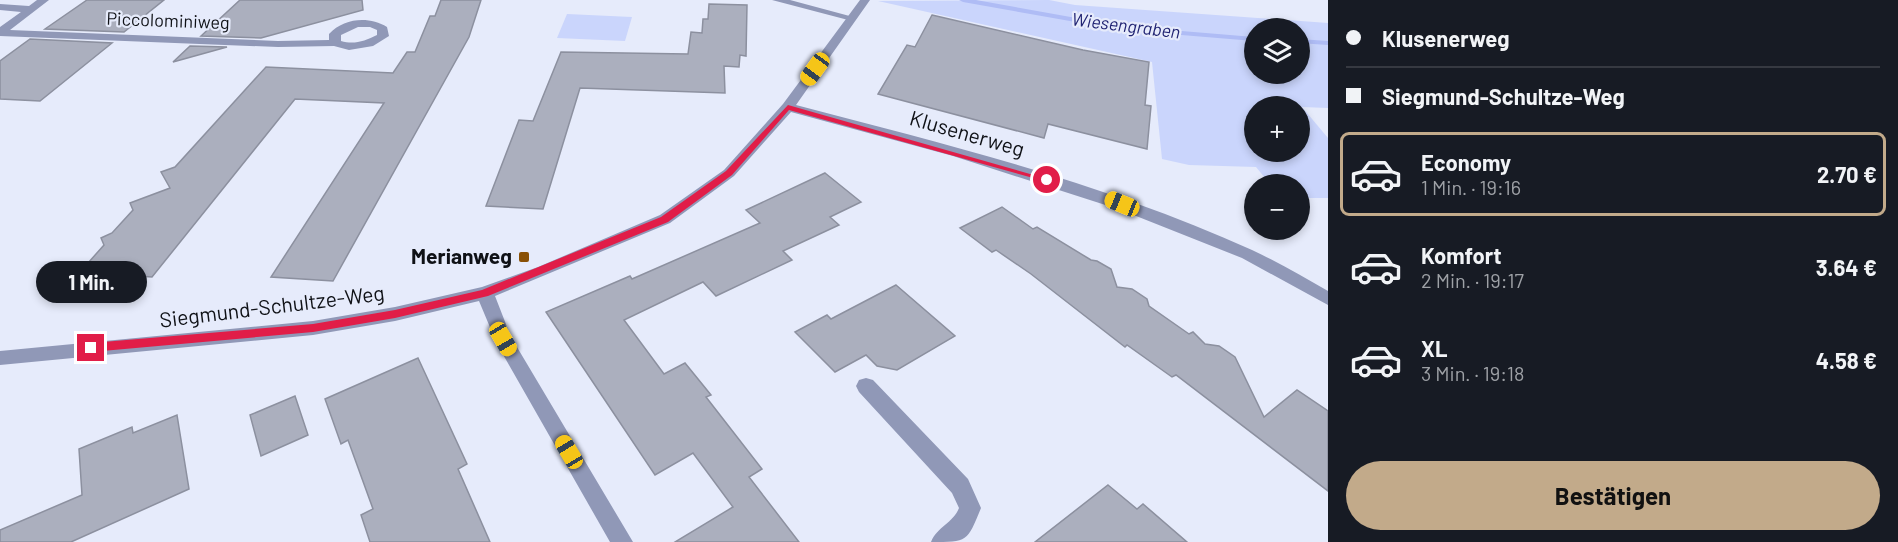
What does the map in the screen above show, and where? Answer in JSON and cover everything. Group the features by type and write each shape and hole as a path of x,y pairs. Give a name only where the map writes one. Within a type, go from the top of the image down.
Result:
{"street":[{"path":"0,32 44,0"},
{"path":"777,0 852,18"},
{"name":"Siegmund-Schultze-Weg","path":"0,358 313,328 395,314 484,293 664,219 729,173 788,107 865,0"},
{"path":"0,7 31,9"},
{"name":"Piccolominiweg","path":"0,32 278,44 335,43"},
{"name":"Klusenerweg","path":"788,107 887,133 1103,196 1238,250 1328,299"},
{"path":"484,293 503,339 622,542"},
{"path":"866,386 960,486 970,508 962,527 942,542"}],"shaded area":[{"path":"1049,0 1075,5 1258,18 1244,18 1244,84 1310,84 1310,22 1328,23 1328,108 1310,107 1310,96 1244,96 1244,162 1310,162 1310,117 1328,138 1328,198 1310,198 1310,174 1262,174 1256,167 1189,165 1162,159 1152,62 878,1"},
{"path":"567,14 632,17 625,41 557,38"}],"building":[{"path":"87,0 164,0 124,32 45,29"},
{"path":"240,0 362,0 363,10 261,38 201,36"},
{"path":"441,0 481,0 469,37 333,281 271,277 384,103 295,99 152,277 80,272 104,245 101,238 112,233 133,210 130,203 170,188 161,172 175,167 266,67 393,73 407,52 415,52 430,16 435,16"},
{"path":"709,4 747,5 746,56 740,55 739,67 724,66 725,93 580,88 543,209 486,206 519,120 533,121 561,52 688,54 691,32 702,33 703,19 708,19"},
{"path":"932,15 1083,50 1149,62 1145,105 1151,106 1147,149 1048,124 1044,138 878,94 907,45 915,47"},
{"path":"30,39 112,43 40,101 0,99 0,61"},
{"path":"190,46 227,47 173,62"},
{"path":"825,173 861,202 830,217 839,225 783,251 792,260 716,296 703,282 624,320 664,374 685,363 711,395 706,397 762,469 749,477 799,542 675,542 733,507 693,453 655,475 546,312 630,276 632,279 760,223 746,210"},
{"path":"1002,207 1033,229 1037,227 1091,260 1111,269 1117,287 1132,289 1147,299 1149,306 1189,334 1193,332 1205,344 1219,346 1235,357 1264,417 1297,390 1328,411 1328,491 1176,375 1172,377 1127,345 1125,347 1031,274 996,250 992,252 960,228"},
{"path":"896,285 955,336 897,370 877,366 866,355 835,372 795,332 827,315 831,319"},
{"path":"418,358 467,464 458,469 490,542 370,542 361,515 373,509 348,440 341,444 325,399"},
{"path":"295,396 308,435 261,456 250,415"},
{"path":"177,415 189,489 71,542 0,542 0,530 82,495 79,449 132,427 133,433"},
{"path":"1108,485 1137,509 1143,504 1187,542 1035,542"}],"waterway":[{"name":"Wiesengraben","path":"963,0 1121,28 1244,38"},
{"name":"Wiesengraben","path":"1310,42 1328,43"}],"place":[{"name":"Merianweg","path":"524,257"}],"route":[{"path":"91,348 313,328 395,314 484,293 544,271 664,219 729,173 788,107 877,130 1047,180"}]}
